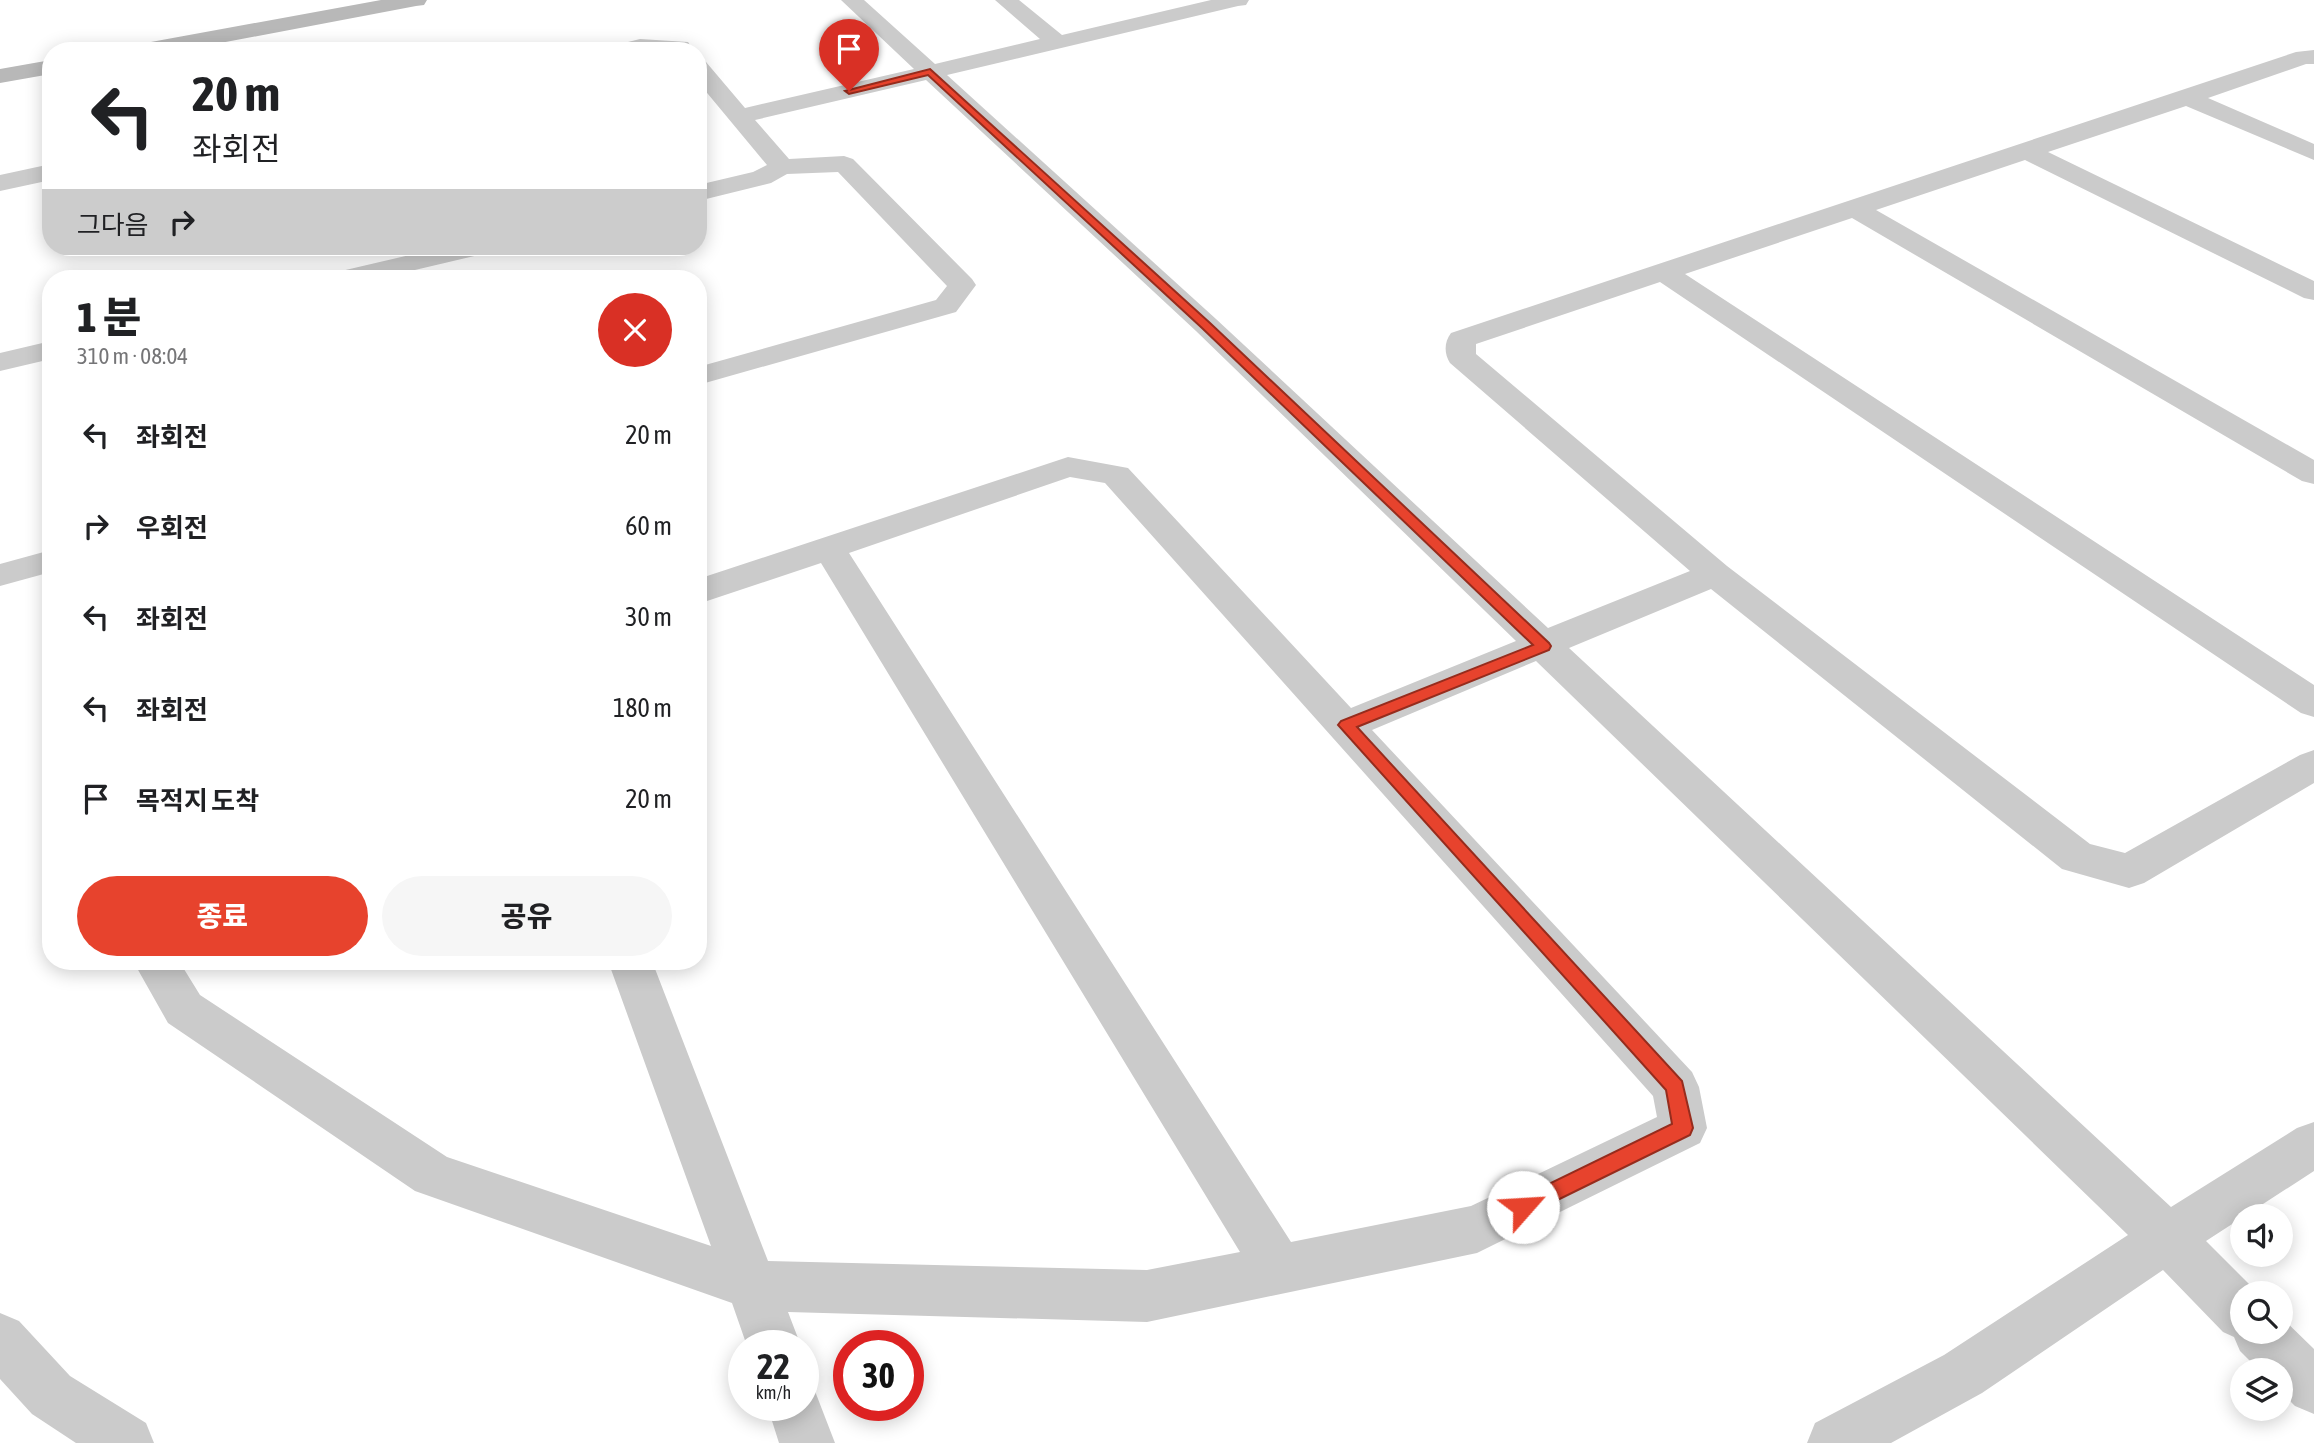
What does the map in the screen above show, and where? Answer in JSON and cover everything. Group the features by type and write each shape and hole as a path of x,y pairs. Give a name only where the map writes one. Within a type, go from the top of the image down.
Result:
{"street":[{"path":"189,42 416,0"},
{"path":"852,0 1206,326 2167,1238 2230,1302"},
{"path":"1006,0 1057,42"},
{"path":"742,116 1238,0"},
{"path":"2314,57 2304,57 1461,339 1461,357 1715,574 2077,858 2129,872 2314,765"},
{"path":"0,76 42,69"},
{"path":"707,77 782,167"},
{"path":"2187,98 2314,153"},
{"path":"2026,151 2314,292"},
{"path":"707,191 762,178 782,167 844,164 962,285 946,306 707,373"},
{"path":"0,183 42,174"},
{"path":"1854,208 2314,474"},
{"path":"381,270 439,256"},
{"path":"1664,272 2314,703"},
{"path":"0,362 42,352"},
{"path":"160,970 184,1009 432,1175 754,1286 1147,1296 1478,1229 1683,1128 1675,1087 1116,475 1068,467 707,589"},
{"path":"829,548 1279,1269"},
{"path":"0,575 42,563"},
{"path":"1346,725 1715,574"},
{"path":"633,970 769,1330"},
{"path":"1835,1443 1963,1374 2314,1144"},
{"path":"0,1340 51,1395 126,1443"},
{"path":"2271,1344 2314,1387"},
{"path":"799,1421 807,1443"}],"route":[{"path":"849,91 930,72 1206,326 1544,646 1346,725 1675,1087 1683,1128 1523,1207"}]}
